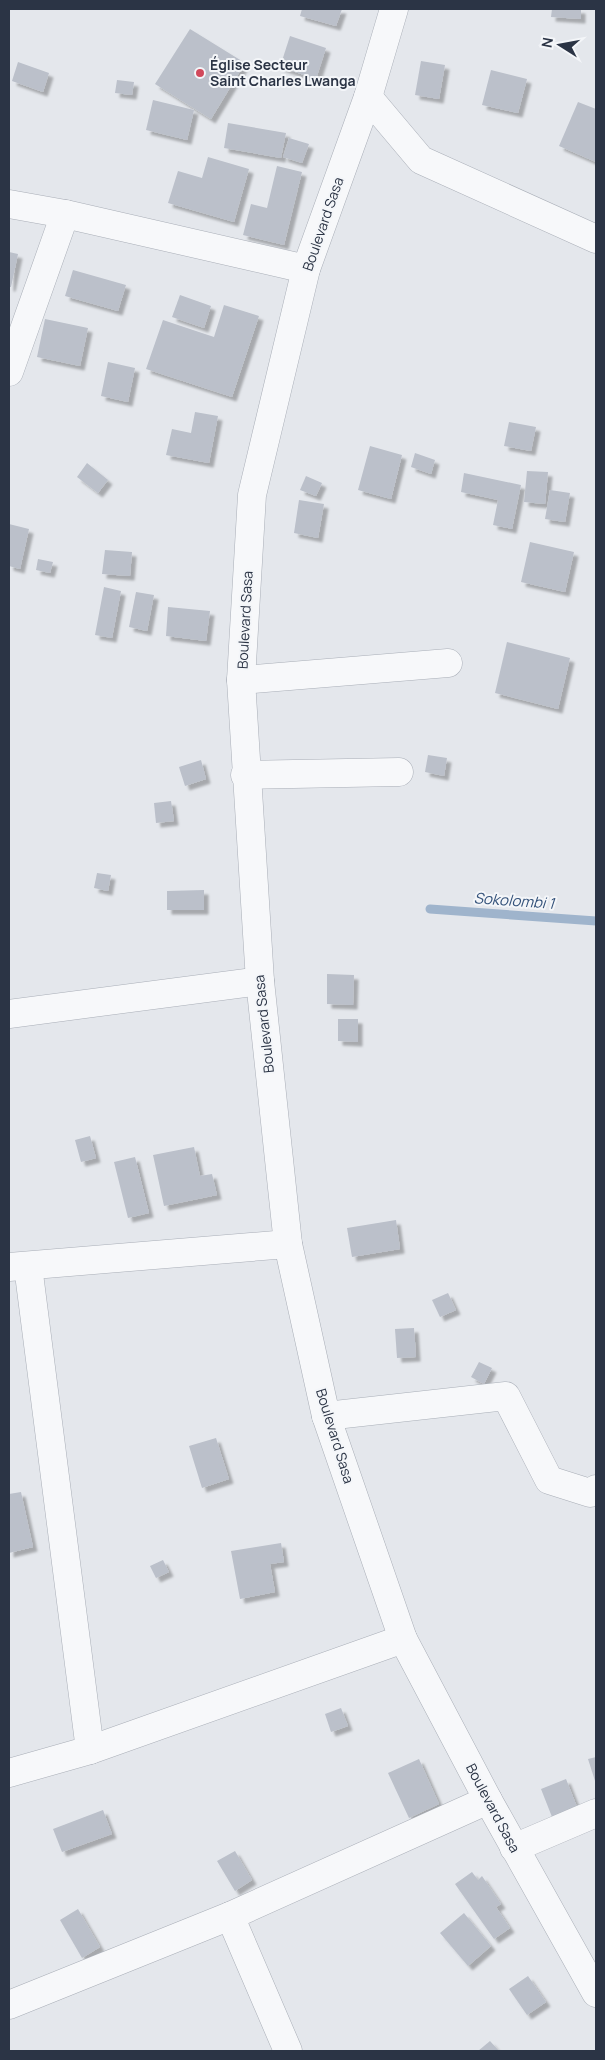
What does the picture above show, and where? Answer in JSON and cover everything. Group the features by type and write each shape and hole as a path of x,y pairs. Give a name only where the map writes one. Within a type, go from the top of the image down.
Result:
{"street":[{"name":"Boulevard Sasa","path":"394,9 368,97 306,269 252,495 241,680 260,981 288,1244 326,1416 403,1639 514,1848 596,1993"},
{"path":"368,97 421,160 596,239"},
{"path":"9,204 65,214 306,269"},
{"path":"9,372 65,214"},
{"path":"241,680 448,663"},
{"path":"246,775 398,772"},
{"path":"9,1014 260,981"},
{"path":"90,1750 19,1267 288,1244"},
{"path":"326,1416 506,1396 549,1480 590,1493 596,1489"},
{"path":"9,1773 90,1750 403,1639"},
{"path":"10,2000 230,1916 488,1800"},
{"path":"514,1848 596,1813"},
{"path":"230,1916 288,2051"}],"building":[{"path":"302,9 342,9 336,26 300,16"},
{"path":"552,9 581,9 581,19 551,17"},
{"name":"Église Secteur Saint Charles Lwanga","path":"190,29 245,63 211,119 155,84"},
{"path":"290,36 326,48 316,79 280,67"},
{"path":"421,61 445,65 439,99 415,95"},
{"path":"18,62 49,73 43,92 12,81"},
{"path":"491,70 527,79 518,113 482,105"},
{"path":"117,80 134,82 132,95 115,93"},
{"path":"153,100 194,110 187,140 146,130"},
{"path":"578,102 596,109 596,162 559,146"},
{"path":"228,123 286,133 281,158 224,148"},
{"path":"289,138 309,144 302,163 283,157"},
{"path":"208,157 249,169 234,222 168,203 178,171 202,178"},
{"path":"277,166 302,172 284,245 243,235 251,204 267,208"},
{"path":"9,252 18,254 11,287 9,287"},
{"path":"73,270 126,285 118,311 65,296"},
{"path":"180,295 211,306 204,328 172,317"},
{"path":"224,305 259,316 232,397 146,369 163,320 214,337"},
{"path":"45,319 88,328 80,366 37,357"},
{"path":"108,362 135,368 128,402 101,396"},
{"path":"195,412 218,416 209,463 166,455 172,429 191,433"},
{"path":"509,422 536,427 531,451 504,446"},
{"path":"370,446 402,455 391,499 358,490"},
{"path":"415,453 435,460 431,474 411,467"},
{"path":"87,463 108,480 98,493 77,477"},
{"path":"527,471 548,472 545,504 524,502"},
{"path":"464,473 521,485 512,529 493,525 498,500 461,492"},
{"path":"306,476 322,483 316,496 300,490"},
{"path":"550,490 570,493 565,522 545,519"},
{"path":"299,500 324,504 318,538 294,533"},
{"path":"9,524 29,529 20,569 9,566"},
{"path":"530,542 574,552 565,592 521,582"},
{"path":"105,550 132,552 130,576 102,574"},
{"path":"38,559 53,562 50,573 36,570"},
{"path":"104,587 121,591 112,638 95,635"},
{"path":"136,592 154,595 147,631 129,627"},
{"path":"168,607 210,611 206,641 166,636"},
{"path":"507,642 570,658 558,709 495,693"},
{"path":"428,755 447,758 444,776 425,772"},
{"path":"201,760 206,779 185,786 179,767"},
{"path":"171,801 174,821 156,823 154,803"},
{"path":"97,873 111,875 108,891 94,888"},
{"path":"204,890 204,910 167,910 167,891"},
{"path":"327,974 354,975 353,1005 327,1004"},
{"path":"338,1019 358,1019 358,1042 338,1041"},
{"path":"90,1136 96,1158 81,1162 75,1140"},
{"path":"194,1147 200,1176 212,1174 217,1195 164,1206 153,1155"},
{"path":"135,1157 149,1213 128,1218 114,1162"},
{"path":"396,1220 400,1249 352,1257 347,1228"},
{"path":"448,1293 456,1310 440,1317 432,1300"},
{"path":"414,1328 416,1357 397,1358 395,1329"},
{"path":"479,1362 492,1368 484,1384 471,1377"},
{"path":"216,1438 229,1479 202,1488 189,1446"},
{"path":"21,1492 33,1547 9,1553 9,1494"},
{"path":"281,1543 284,1562 270,1564 275,1592 240,1599 231,1551"},
{"path":"163,1560 169,1572 156,1578 150,1566"},
{"path":"341,1708 348,1726 331,1732 325,1714"},
{"path":"596,1757 596,1784 588,1759"},
{"path":"419,1759 439,1804 409,1818 388,1773"},
{"path":"566,1779 579,1812 554,1822 541,1789"},
{"path":"103,1810 112,1834 62,1852 53,1829"},
{"path":"235,1851 252,1880 235,1891 217,1861"},
{"path":"472,1872 478,1880 482,1876 501,1904 496,1907 510,1928 494,1939 455,1884"},
{"path":"78,1909 100,1947 82,1958 60,1920"},
{"path":"464,1913 491,1946 468,1966 440,1933"},
{"path":"528,1976 546,2002 527,2015 509,1989"},
{"path":"490,2041 499,2051 478,2051"}],"waterway":[{"name":"Sokolombi 1","path":"430,909 596,921"}],"place":[{"name":"Église Secteur Saint Charles Lwanga","path":"200,73"}]}
